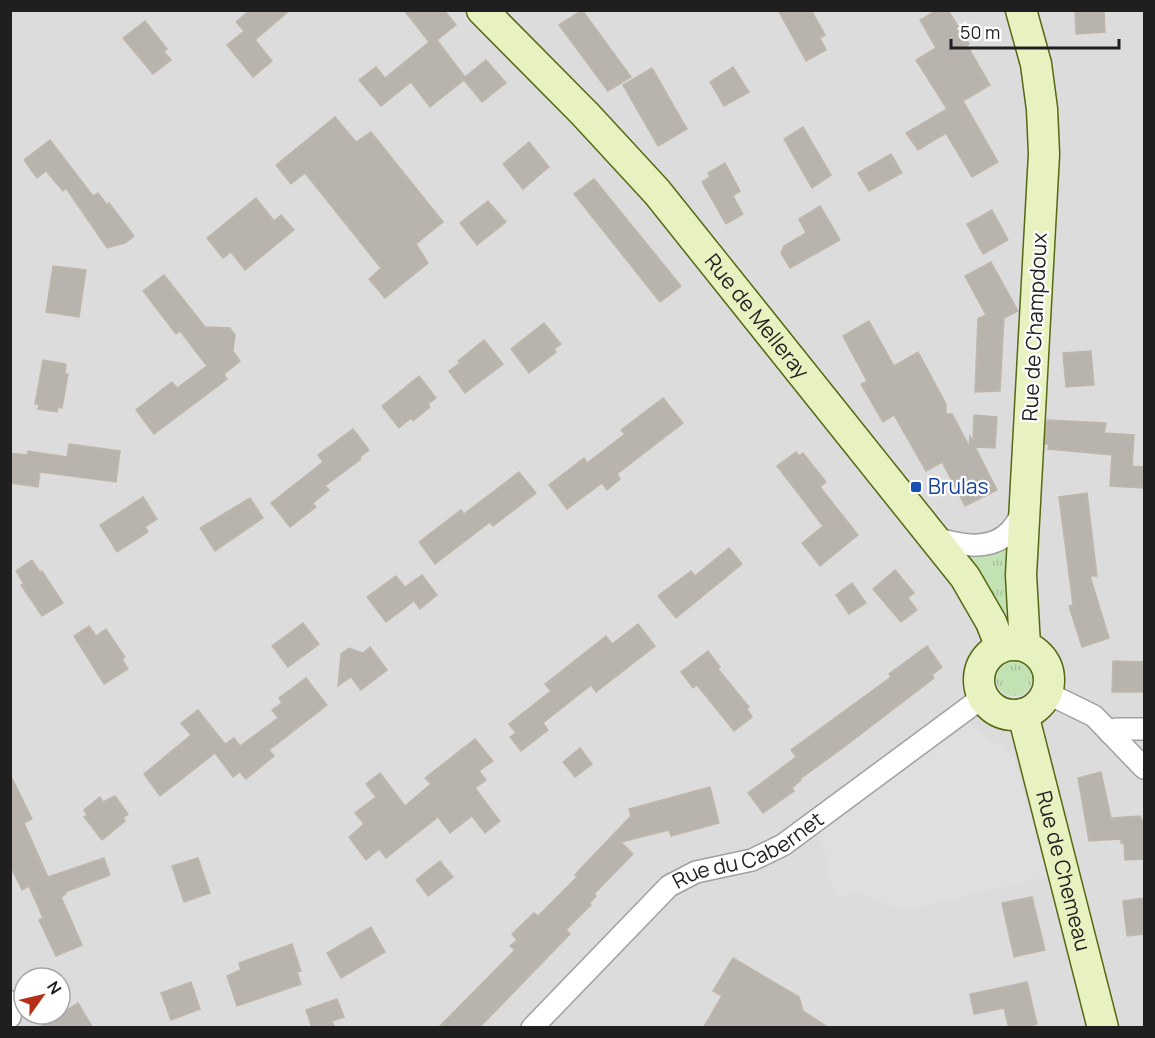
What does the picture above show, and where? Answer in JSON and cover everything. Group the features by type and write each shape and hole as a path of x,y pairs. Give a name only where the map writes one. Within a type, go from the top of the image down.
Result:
{"street":[{"name":"Rue de Melleray","path":"482,10 585,114 657,192 965,577 991,622 1013,647"},
{"name":"Rue de Champdoux","path":"1013,647 1021,575 1044,154 1042,109 1036,64 1021,10"},
{"path":"934,538 971,545 993,543 1011,530 1025,508"},
{"path":"1013,647 1035,651 1048,670 1047,693 1035,709 1023,714 1013,716 995,710 983,697 979,685 979,673 983,662 991,653 1013,647"},
{"path":"1047,693 1094,716 1144,768"},
{"name":"Rue du Cabernet","path":"532,1028 669,885 696,872 752,860 783,845 983,697"},
{"name":"Rue de Chemeau","path":"1023,714 1103,1028"},
{"path":"1110,733 1116,729 1144,729"}],"shaded area":[{"path":"10,11 1144,11 1144,1027 11,1027"},
{"path":"967,722 1014,757 1048,876 907,911 860,893 835,899 820,833"}],"green space":[{"path":"1014,537 1017,611 997,610 964,551"},
{"path":"1014,660 1027,665 1032,678 1027,691 1014,696 1001,691 996,678 1001,665"}],"building":[{"path":"250,10 290,10 255,40 272,61 253,77 227,45 244,31 236,22"},
{"path":"404,10 444,10 456,25 437,40 465,77 486,60 506,83 482,102 464,80 430,107 411,82 381,106 359,80 376,67 385,78 429,42"},
{"path":"582,10 631,77 608,91 559,25"},
{"path":"778,10 811,10 825,35 820,38 826,50 806,61"},
{"path":"937,10 948,10 990,85 963,101 998,162 972,177 946,133 918,150 906,133 947,109 916,60 936,48 920,20"},
{"path":"1075,10 1104,10 1105,32 1076,34"},
{"path":"145,21 167,49 164,52 171,60 153,74 123,38"},
{"path":"733,67 749,92 724,106 710,82"},
{"path":"652,68 687,129 658,146 623,85"},
{"path":"335,117 356,142 371,132 443,222 416,244 428,263 385,298 369,279 381,268 305,173 291,184 276,165"},
{"path":"803,127 831,175 812,188 784,139"},
{"path":"50,140 93,196 98,193 107,205 109,203 134,236 125,243 107,248 66,188 63,191 46,171 37,178 24,160"},
{"path":"529,142 549,167 523,189 503,164"},
{"path":"891,154 902,173 869,191 858,173"},
{"path":"725,163 740,191 733,196 743,214 726,224 702,182 710,177 708,173"},
{"path":"594,179 681,286 660,302 574,194"},
{"path":"256,198 274,221 281,215 294,230 245,270 231,252 223,258 207,238"},
{"path":"488,201 506,222 477,245 460,223"},
{"path":"820,206 840,240 790,268 781,253 784,246 806,233 799,219"},
{"path":"992,210 1008,240 983,254 967,224"},
{"path":"991,262 1018,311 1004,318 1000,391 975,392 978,319 986,315 965,276"},
{"path":"53,266 86,270 79,317 46,312"},
{"path":"164,275 206,328 230,328 235,335 233,351 240,361 224,374 227,379 154,434 136,410 172,382 177,388 207,366 180,331 176,334 143,291"},
{"path":"869,321 894,366 918,352 946,404 946,414 952,414 969,446 970,436 973,442 974,415 997,417 995,448 975,447 997,490 965,506 942,462 926,471 894,415 883,422 861,384 867,381 843,336"},
{"path":"544,323 561,344 554,349 556,352 529,373 511,349"},
{"path":"484,340 503,364 465,393 449,371"},
{"path":"1091,351 1094,385 1066,387 1063,353"},
{"path":"43,360 66,364 65,374 68,374 62,408 58,407 57,412 38,409 39,404 35,404"},
{"path":"419,376 436,398 428,404 430,407 413,421 411,418 399,428 382,406"},
{"path":"663,398 683,423 617,474 620,479 607,490 602,483 567,509 549,485 584,458 587,463 625,434 621,430"},
{"path":"1047,420 1106,423 1104,433 1134,435 1132,466 1144,467 1144,488 1110,486 1112,455 1048,449 1049,444 1045,444"},
{"path":"353,429 369,450 360,457 361,459 325,486 329,490 313,503 316,507 290,527 271,503 323,462 318,455"},
{"path":"69,444 120,451 116,482 40,472 38,487 10,483 10,453 27,455 28,451 67,457"},
{"path":"796,452 799,456 803,453 826,482 820,487 858,535 820,566 802,543 823,526 777,466"},
{"path":"519,472 536,493 493,526 490,522 435,564 419,542 461,510 464,514"},
{"path":"1087,493 1097,576 1090,576 1109,638 1082,647 1069,606 1073,605 1059,497"},
{"path":"143,497 157,519 145,527 148,532 117,552 100,525"},
{"path":"250,498 263,518 215,551 200,528"},
{"path":"729,548 742,564 676,618 658,596 691,571 695,576"},
{"path":"32,560 63,603 42,616 21,585 24,584 16,571"},
{"path":"895,570 914,593 908,598 917,610 901,622 873,589"},
{"path":"422,575 437,595 420,609 414,601 386,622 367,597 396,576 405,587"},
{"path":"852,583 866,603 849,614 836,595"},
{"path":"303,623 319,644 288,667 272,646"},
{"path":"638,624 655,646 596,692 591,685 543,723 548,730 521,751 510,737 516,733 509,724 551,691 545,684 606,636 612,644"},
{"path":"89,626 96,636 106,629 125,657 122,659 128,669 104,684 74,636"},
{"path":"927,646 942,667 932,675 934,678 800,779 792,788 794,791 763,813 748,793 796,757 791,750 891,677 889,674"},
{"path":"370,647 387,670 361,690 351,677 338,686 341,654 349,648 363,653"},
{"path":"708,651 720,667 718,669 749,707 747,709 752,717 734,731 697,685 693,688 681,672"},
{"path":"1113,661 1144,662 1144,692 1112,692"},
{"path":"306,678 327,705 269,750 274,756 246,779 240,772 233,777 215,753 160,796 144,774 191,735 181,723 198,710 225,744 234,738 240,746 278,718 272,710 282,703 279,698"},
{"path":"475,739 493,761 479,771 486,780 475,788 500,821 485,833 472,816 450,833 438,817 386,858 379,849 366,860 349,837 364,824 355,813 376,797 366,784 380,773 405,806 431,784 425,778"},
{"path":"580,748 592,764 575,777 563,762"},
{"path":"1101,772 1111,818 1140,816 1144,824 1144,859 1125,860 1124,843 1121,843 1121,839 1089,841 1078,778"},
{"path":"10,774 32,819 24,823 48,877 104,858 110,875 65,892 66,894 61,897 82,945 56,956 39,920 43,918 29,886 22,890 10,865"},
{"path":"710,787 719,823 671,836 669,830 621,842 633,854 594,894 596,896 589,904 591,905 566,930 570,934 479,1028 438,1028 515,950 510,946 517,940 512,934 534,913 538,916 577,877 575,875 631,816 629,809"},
{"path":"115,796 128,814 123,818 125,821 102,840 84,817 87,815 84,810 100,797 103,802"},
{"path":"198,858 210,893 184,902 172,866"},
{"path":"440,861 453,877 428,896 416,880"},
{"path":"1032,897 1045,950 1014,957 1002,903"},
{"path":"1144,898 1144,934 1127,936 1123,901"},
{"path":"371,927 385,952 341,978 327,953"},
{"path":"292,944 301,971 297,972 301,984 237,1006 227,976 241,970 239,963"},
{"path":"733,958 799,997 803,1011 829,1028 703,1028 722,996 713,991"},
{"path":"191,982 200,1009 171,1020 161,993"},
{"path":"1027,982 1037,1024 1023,1028 1009,1028 1004,1008 974,1014 970,994"},
{"path":"337,999 344,1017 332,1021 335,1028 312,1028 306,1010"},
{"path":"78,1003 93,1028 39,1028 42,1026 72,1026 72,1007"}],"place":[{"name":"Brulas","path":"916,487"}]}
